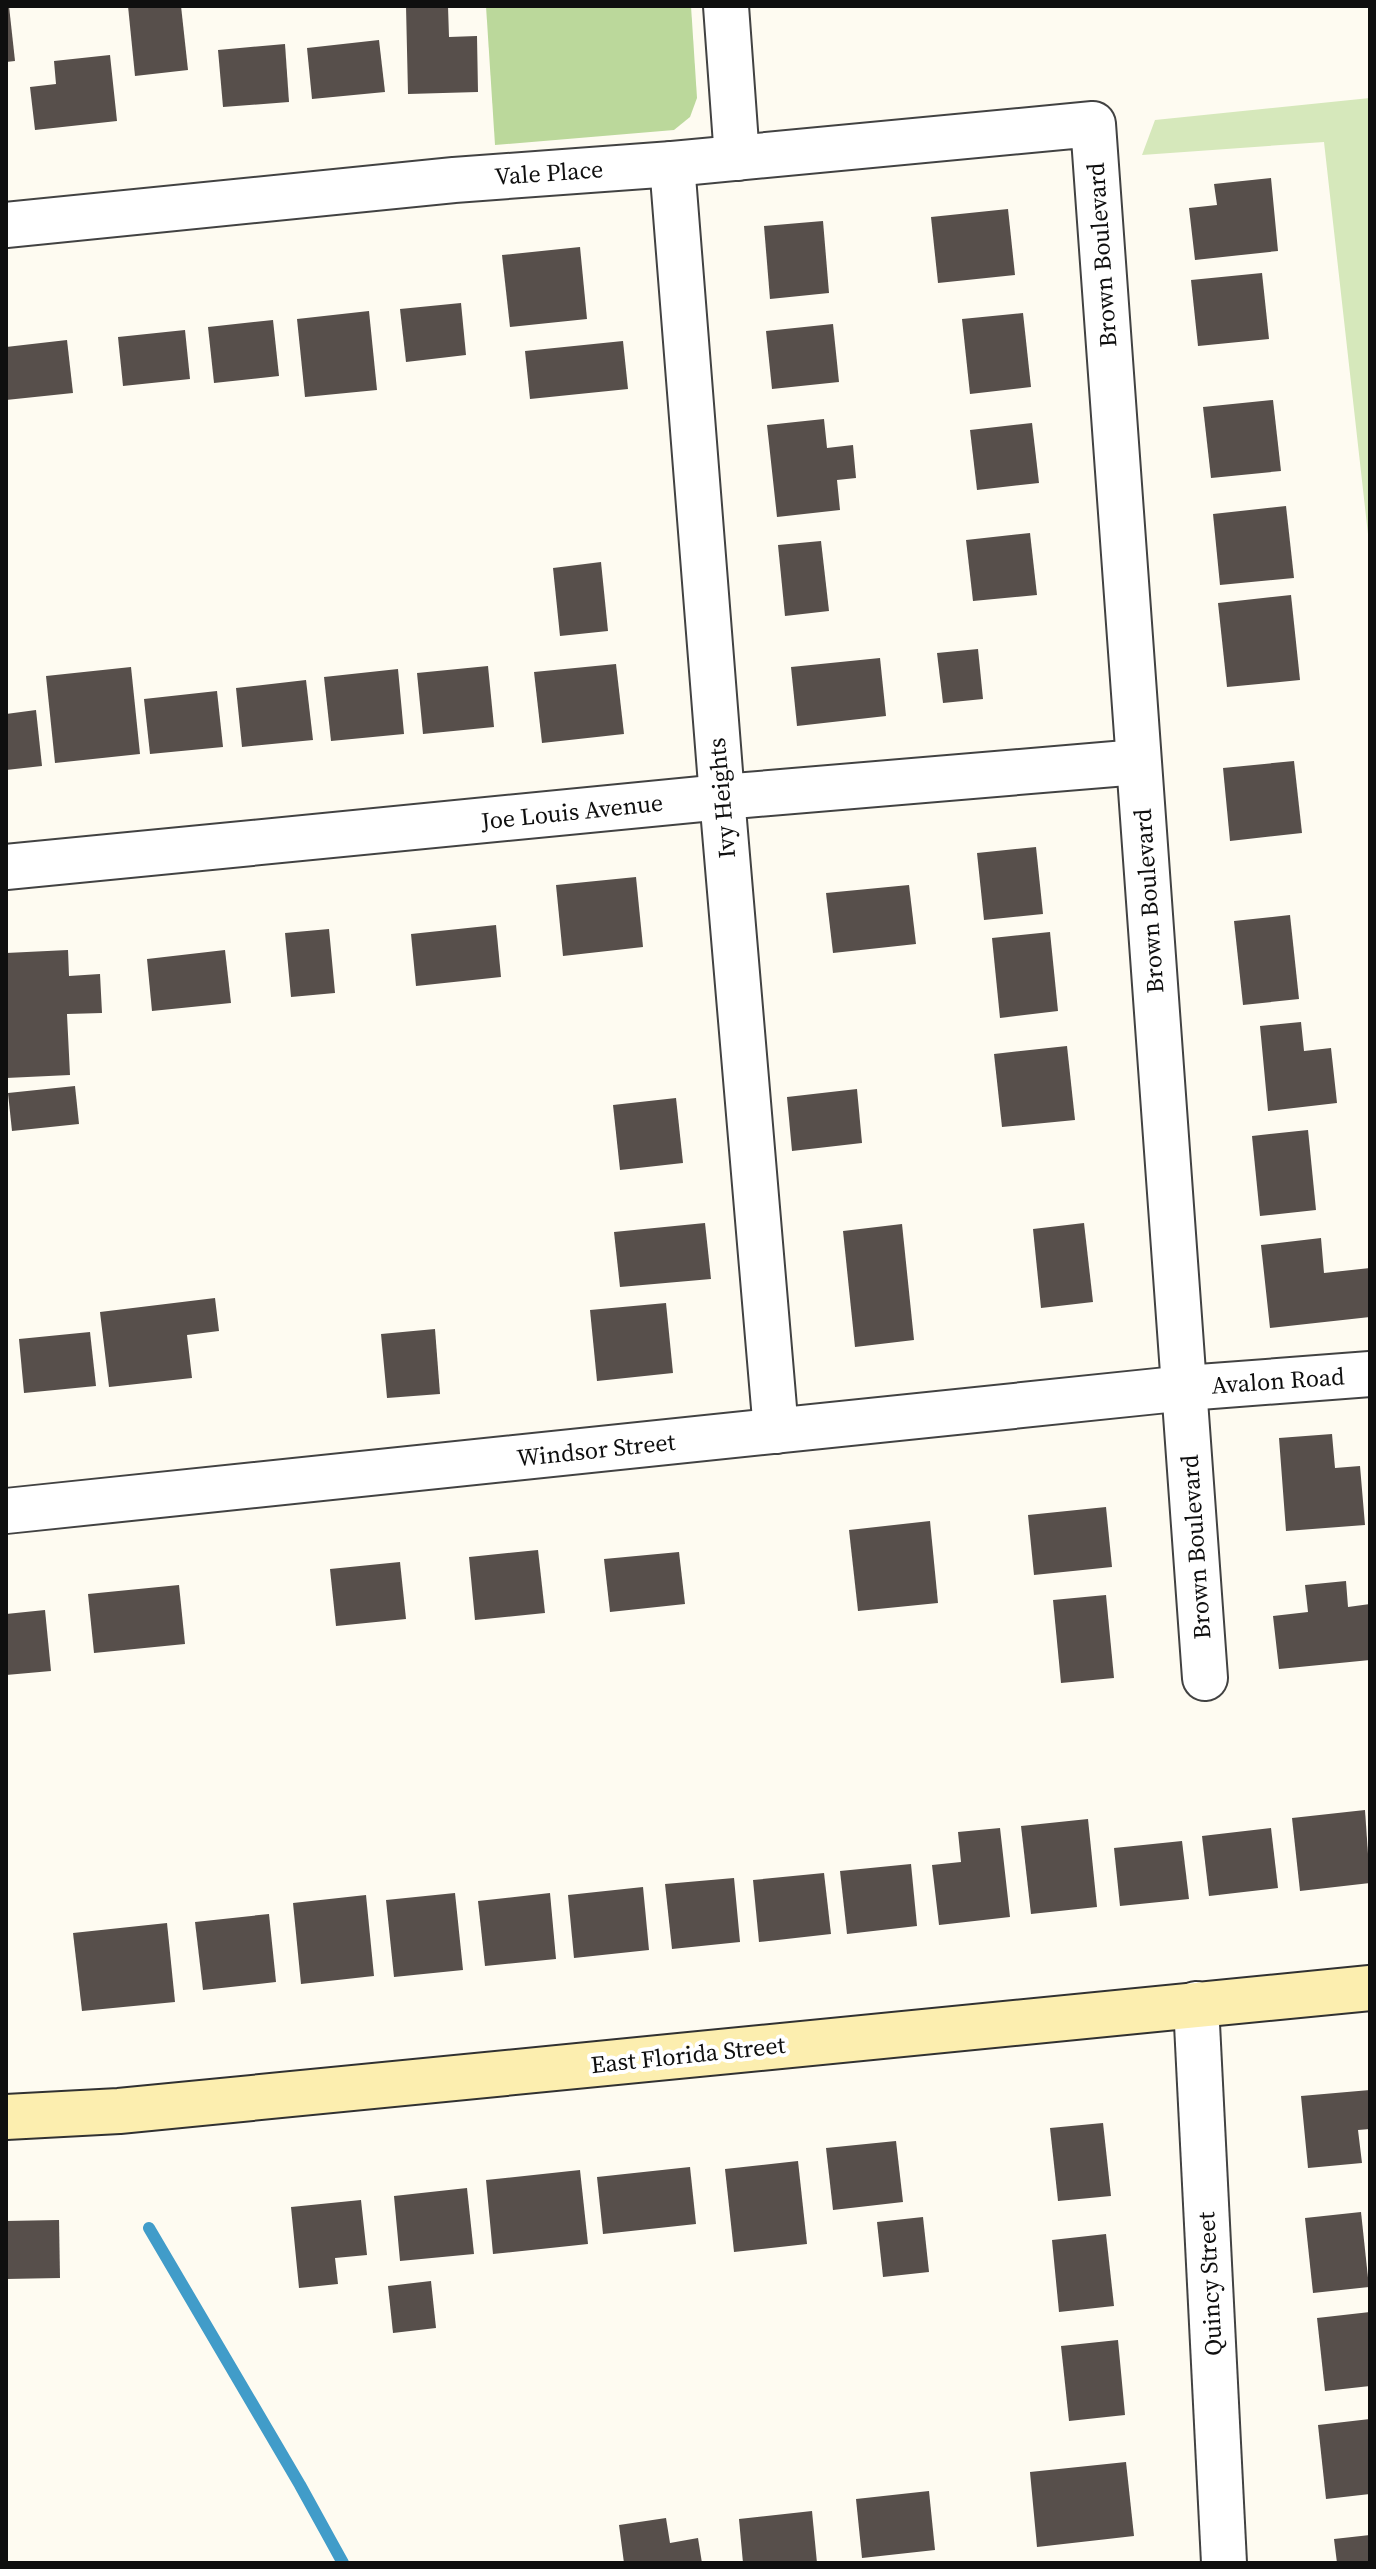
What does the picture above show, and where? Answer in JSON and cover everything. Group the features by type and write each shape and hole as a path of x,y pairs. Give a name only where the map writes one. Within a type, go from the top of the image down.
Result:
{"main road":[{"name":"East Florida Street","path":"6,2117 135,2110 1370,1988"}],"street":[{"path":"726,6 737,158"},
{"name":"Vale Place","path":"6,225 454,180 672,164 1093,124"},
{"name":"Brown Boulevard","path":"1093,124 1205,1678"},
{"name":"Ivy Heights","path":"672,164 776,1431"},
{"name":"Joe Louis Avenue","path":"6,867 722,797 1138,762"},
{"name":"Avalon Road","path":"1186,1388 1370,1374"},
{"name":"Windsor Street","path":"6,1511 1186,1388"},
{"name":"Quincy Street","path":"1196,2004 1224,2563"}],"green space":[{"path":"486,6 691,6 697,98 690,117 674,130 495,145"},
{"path":"1370,98 1370,552 1324,142 1142,155 1155,120"}],"building":[{"path":"6,6 9,6 15,61 6,62"},
{"path":"128,6 181,6 188,70 135,76"},
{"path":"406,6 448,6 449,37 477,36 478,92 408,94"},
{"path":"379,40 385,92 312,99 307,48"},
{"path":"285,44 289,102 223,107 218,50"},
{"path":"110,55 117,121 35,130 30,87 56,84 54,61"},
{"path":"1271,178 1278,251 1195,260 1189,208 1217,205 1214,184"},
{"path":"1008,209 1015,275 938,283 931,217"},
{"path":"823,221 829,293 770,299 764,226"},
{"path":"580,247 587,319 510,327 502,255"},
{"path":"1262,273 1269,339 1198,346 1191,280"},
{"path":"461,303 466,355 406,362 400,309"},
{"path":"369,311 377,390 305,397 297,319"},
{"path":"1023,313 1031,387 970,394 962,319"},
{"path":"273,320 279,376 214,383 208,327"},
{"path":"833,324 839,382 772,389 766,331"},
{"path":"185,330 190,379 123,386 118,337"},
{"path":"67,340 73,393 6,400 6,347"},
{"path":"623,341 628,389 530,399 525,351"},
{"path":"1273,400 1281,471 1211,478 1203,407"},
{"path":"824,419 827,448 853,445 856,478 837,480 840,510 777,517 767,425"},
{"path":"1032,423 1039,483 977,490 970,430"},
{"path":"1286,506 1294,578 1220,585 1213,514"},
{"path":"1030,533 1037,595 973,601 966,540"},
{"path":"821,541 829,611 785,616 778,545"},
{"path":"601,562 608,631 560,636 553,568"},
{"path":"1291,595 1300,680 1227,687 1218,603"},
{"path":"978,649 983,699 943,703 937,653"},
{"path":"880,658 886,716 797,726 791,667"},
{"path":"616,664 624,734 542,743 534,672"},
{"path":"488,666 494,727 423,734 417,673"},
{"path":"131,667 140,754 55,763 46,676"},
{"path":"398,669 404,734 331,741 324,677"},
{"path":"306,680 313,740 242,747 236,688"},
{"path":"217,691 223,747 150,754 144,699"},
{"path":"36,710 42,766 6,770 6,714"},
{"path":"1294,761 1302,833 1230,841 1223,768"},
{"path":"1036,847 1043,914 984,920 977,853"},
{"path":"636,877 643,947 563,956 556,885"},
{"path":"909,885 916,944 833,953 826,893"},
{"path":"1290,915 1299,999 1243,1005 1234,921"},
{"path":"496,925 501,977 416,986 411,934"},
{"path":"329,929 335,993 291,997 285,933"},
{"path":"1050,932 1058,1011 1000,1018 992,938"},
{"path":"68,950 69,976 100,974 102,1013 67,1014 70,1075 6,1078 6,953"},
{"path":"225,950 231,1003 152,1011 147,959"},
{"path":"1301,1022 1304,1051 1331,1048 1337,1103 1268,1111 1260,1026"},
{"path":"1067,1046 1075,1120 1002,1127 994,1054"},
{"path":"75,1086 79,1124 12,1131 8,1093"},
{"path":"857,1089 862,1143 792,1151 787,1097"},
{"path":"676,1098 683,1163 620,1170 613,1105"},
{"path":"1308,1130 1316,1210 1260,1216 1252,1136"},
{"path":"705,1223 711,1279 620,1287 614,1232"},
{"path":"1084,1223 1093,1302 1041,1308 1033,1229"},
{"path":"902,1224 914,1340 855,1347 843,1231"},
{"path":"1321,1238 1324,1273 1370,1268 1370,1317 1270,1328 1261,1245"},
{"path":"215,1298 219,1331 187,1335 192,1378 109,1387 100,1312"},
{"path":"666,1303 673,1373 597,1381 590,1310"},
{"path":"435,1329 440,1394 387,1398 381,1334"},
{"path":"90,1332 96,1386 24,1393 19,1339"},
{"path":"1332,1434 1335,1468 1360,1466 1365,1525 1286,1531 1279,1438"},
{"path":"1106,1507 1112,1567 1034,1575 1028,1515"},
{"path":"930,1521 938,1603 858,1611 849,1530"},
{"path":"538,1550 545,1613 475,1620 469,1557"},
{"path":"679,1552 685,1604 610,1612 604,1559"},
{"path":"400,1562 406,1619 336,1626 330,1569"},
{"path":"1346,1581 1348,1607 1370,1604 1370,1660 1279,1669 1273,1616 1308,1612 1305,1585"},
{"path":"179,1585 185,1644 94,1653 88,1594"},
{"path":"1106,1595 1114,1678 1061,1683 1053,1600"},
{"path":"45,1610 51,1671 6,1675 6,1614"},
{"path":"1365,1810 1370,1883 1300,1891 1292,1818"},
{"path":"1088,1819 1097,1907 1031,1914 1021,1826"},
{"path":"1000,1828 1010,1917 939,1925 932,1865 961,1862 958,1832"},
{"path":"1271,1828 1278,1888 1209,1896 1202,1836"},
{"path":"1182,1841 1189,1899 1120,1906 1114,1848"},
{"path":"911,1864 917,1926 847,1934 840,1871"},
{"path":"824,1873 831,1934 759,1942 753,1880"},
{"path":"734,1878 740,1942 672,1949 665,1884"},
{"path":"643,1887 649,1950 574,1958 568,1895"},
{"path":"455,1893 463,1970 394,1977 386,1900"},
{"path":"550,1893 556,1959 485,1966 478,1901"},
{"path":"366,1895 374,1976 301,1984 293,1903"},
{"path":"269,1914 276,1982 203,1990 195,1922"},
{"path":"167,1923 175,2002 82,2011 73,1933"},
{"path":"1370,2090 1370,2129 1358,2130 1362,2163 1308,2168 1301,2096"},
{"path":"1103,2123 1111,2196 1058,2201 1050,2128"},
{"path":"896,2141 903,2202 833,2210 826,2148"},
{"path":"798,2161 807,2244 734,2252 725,2169"},
{"path":"690,2167 696,2224 603,2234 597,2177"},
{"path":"580,2170 588,2244 493,2254 486,2180"},
{"path":"467,2188 474,2254 400,2261 394,2196"},
{"path":"361,2200 367,2255 335,2258 338,2284 299,2288 291,2207"},
{"path":"1361,2212 1369,2287 1313,2293 1305,2218"},
{"path":"923,2217 929,2272 883,2277 877,2222"},
{"path":"59,2220 60,2278 6,2279 6,2221"},
{"path":"1106,2234 1114,2306 1059,2312 1052,2240"},
{"path":"431,2281 436,2328 393,2333 388,2286"},
{"path":"1370,2312 1370,2386 1325,2391 1317,2318"},
{"path":"1118,2340 1125,2415 1069,2421 1061,2346"},
{"path":"1370,2419 1370,2494 1326,2499 1318,2425"},
{"path":"1126,2462 1134,2536 1037,2547 1030,2472"},
{"path":"929,2491 935,2550 862,2558 856,2499"},
{"path":"812,2511 817,2563 743,2563 739,2519"},
{"path":"666,2518 670,2543 698,2538 702,2563 624,2563 619,2525"},
{"path":"1370,2535 1370,2563 1337,2563 1334,2539"}],"waterway":[{"path":"149,2228 343,2563"}]}
